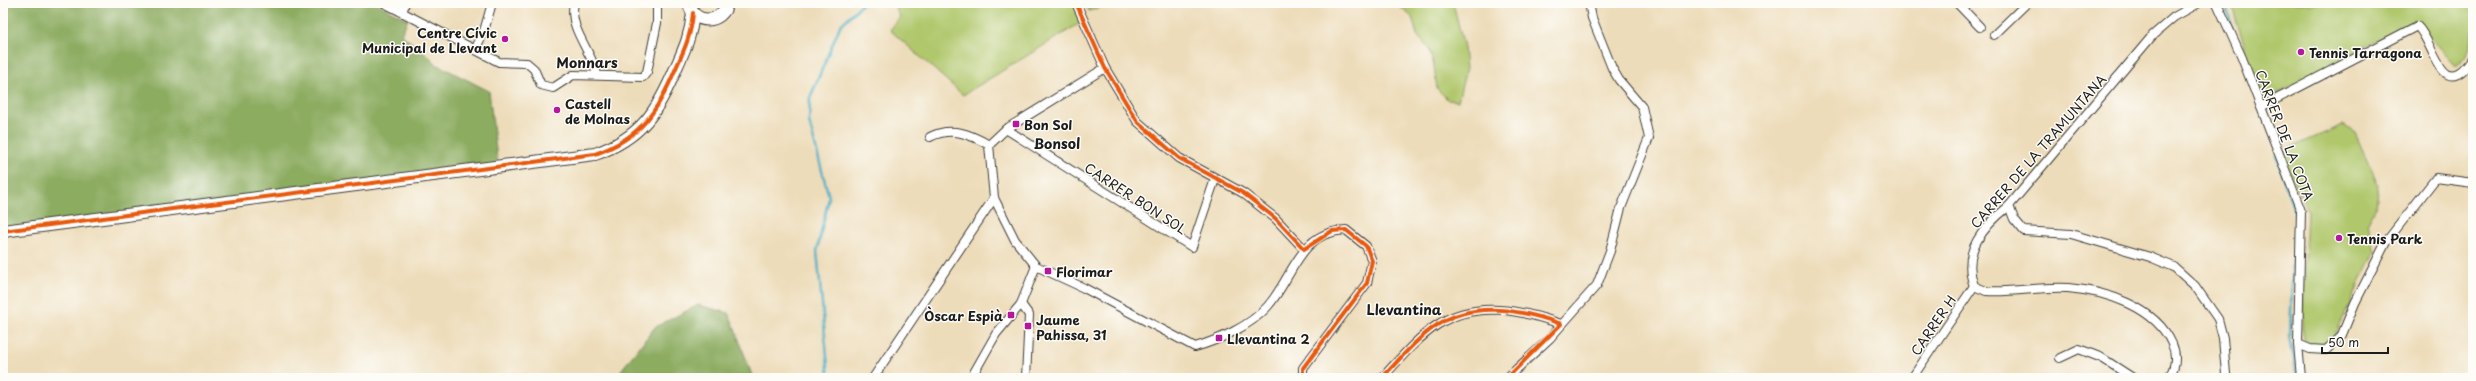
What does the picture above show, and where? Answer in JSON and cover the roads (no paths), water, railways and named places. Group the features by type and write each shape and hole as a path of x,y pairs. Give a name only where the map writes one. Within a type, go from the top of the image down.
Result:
{"street":[{"path":"384,3 499,62 527,63 534,69 541,85 553,88 570,76 597,75 643,77 646,72 657,22 657,3"},
{"path":"402,13 405,3"},
{"path":"475,50 484,31 492,3"},
{"path":"574,3 572,12 574,23 594,62 597,75"},
{"path":"691,34 710,20 721,15 727,3"},
{"path":"1076,3 1105,68 1137,121 1179,158 1215,179 1244,193 1275,218 1304,249"},
{"path":"1507,378 1561,324 1597,285 1610,251 1621,208 1649,138 1642,107 1619,80 1612,68 1592,18 1589,3"},
{"path":"1957,3 1980,27"},
{"path":"1994,35 2027,3"},
{"name":"CARRER DE LA TRAMUNTANA","path":"1974,286 1970,267 1974,246 1989,221 2008,206 2153,35 2174,17 2200,3"},
{"name":"CARRER DE LA COTA","path":"2217,3 2242,58 2301,211 2298,344 2301,378"},
{"path":"691,8 698,17 710,20"},
{"path":"3,231 595,154 627,140 652,114 664,96 691,34 691,8"},
{"path":"2261,107 2417,26 2424,32 2438,67 2446,73 2453,76 2465,71 2473,58"},
{"path":"989,145 1006,129 1105,68"},
{"name":"CARRER BON SOL","path":"1006,129 1192,247 1215,179"},
{"path":"930,137 941,131 956,133 970,135 989,145"},
{"path":"989,145 994,198 1015,240 1036,266 1084,288 1195,347 1214,342 1254,318 1266,308 1304,249 1332,231 1346,230 1366,246 1372,261 1366,283 1303,368 1303,378"},
{"path":"2298,344 2310,349 2326,350 2341,337 2355,303 2386,242 2436,178 2473,183"},
{"path":"873,378 994,198"},
{"path":"2008,206 2014,219 2024,231 2072,234 2163,261 2186,276 2208,302 2218,319 2223,338 2226,374"},
{"path":"971,378 996,334 1021,304 1036,266"},
{"path":"1974,286 1986,292 2068,288 2117,299 2134,305 2155,318 2168,335 2175,358 2174,367 2167,378"},
{"name":"CARRER H","path":"1912,378 1974,286"},
{"path":"1021,304 1029,315 1026,378"},
{"path":"1382,378 1414,344 1437,325 1457,314 1491,310 1515,310 1561,324"},
{"path":"2060,358 2079,349 2102,358 2133,378"}],"waterway":[{"path":"829,378 817,251 829,197 809,122 810,98 840,26 863,3"},
{"path":"2225,3 2233,30"},
{"path":"2276,156 2295,214 2290,336 2297,378"}],"place":[{"name":"Centre Cívic Municipal de Llevant","path":"505,39"},
{"name":"Tennis Tarragona","path":"2301,52"},
{"name":"Castell de Molnas","path":"557,110"},
{"name":"Bon Sol","path":"1016,124"},
{"name":"Tennis Park","path":"2339,238"},
{"name":"Florimar","path":"1048,271"},
{"name":"Òscar Espià","path":"1011,315"},
{"name":"Jaume Pahissa, 31","path":"1028,326"},
{"name":"Llevantina 2","path":"1219,338"}],"district":[{"name":"Monnars","path":"587,62"},
{"name":"Bonsol","path":"1057,143"},
{"name":"Llevantina","path":"1404,309"}]}
